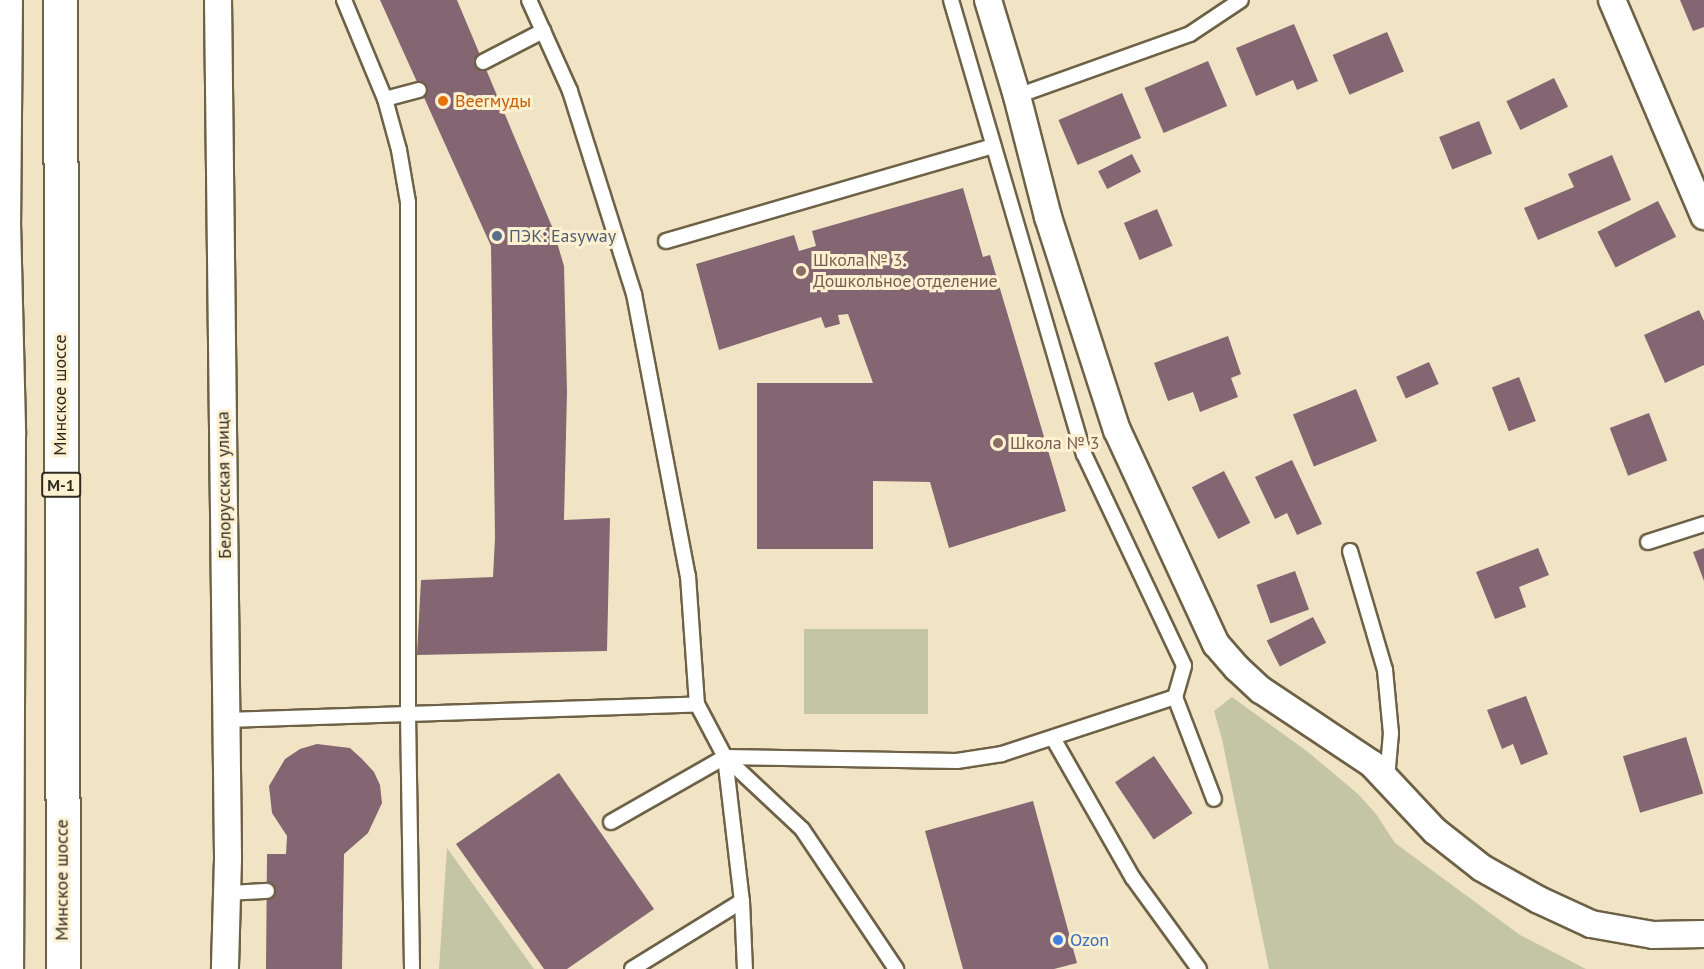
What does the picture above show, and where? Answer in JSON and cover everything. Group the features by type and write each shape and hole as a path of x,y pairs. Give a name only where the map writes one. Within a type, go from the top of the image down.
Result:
{"highway":[{"path":"5,0 3,222 8,434 6,969"},
{"name":"Минское шоссе","path":"60,0 63,969"}],"street":[{"name":"Белорусская улица","path":"218,0 228,893 225,969"},
{"path":"988,0 1017,96 1048,217 1117,430 1216,644 1261,690 1328,732 1387,779 1435,831 1482,868 1539,900 1592,924 1653,935 1704,934"},
{"path":"1612,0 1704,216"}],"lane":[{"path":"344,0 385,99 399,150 408,202 408,713 412,969"},
{"path":"529,0 570,91 634,294 688,576 697,704 725,757 802,829 896,969"},
{"path":"951,0 1084,454 1184,666 1175,697 1214,799"},
{"path":"1017,96 1190,34 1240,0"},
{"path":"483,62 543,31"},
{"path":"385,99 419,90"},
{"path":"666,241 994,146"},
{"path":"1648,542 1704,524"},
{"path":"1350,551 1385,670 1391,733 1387,779"},
{"path":"611,822 725,757 957,761 1002,754 1175,697"},
{"path":"226,720 697,704"},
{"path":"1053,738 1133,878 1199,969"},
{"path":"725,757 742,901 745,969"},
{"path":"228,893 267,891"},
{"path":"632,969 742,901"}],"green space":[{"path":"804,629 928,629 928,714 804,714"},
{"path":"1232,697 1308,752 1358,794 1376,814 1395,843 1520,935 1586,969 1269,969 1222,739 1214,711"},
{"path":"447,848 534,969 439,969"}],"building":[{"path":"380,0 457,0 553,229 564,266 567,392 564,520 610,518 607,651 417,655 421,580 493,577 495,538 491,246"},
{"path":"1680,0 1704,0 1704,27 1693,31"},
{"path":"1294,24 1318,81 1297,90 1293,80 1256,96 1236,48"},
{"path":"1387,32 1404,72 1349,95 1333,55"},
{"path":"1208,61 1227,106 1164,133 1144,88"},
{"path":"1554,78 1568,107 1520,130 1506,101"},
{"path":"1122,93 1141,138 1078,165 1058,120"},
{"path":"1479,121 1492,153 1452,170 1439,137"},
{"path":"1132,154 1141,172 1107,189 1098,171"},
{"path":"1612,155 1631,200 1538,240 1524,208 1574,187 1568,174"},
{"path":"963,188 983,257 990,255 1066,511 949,548 930,482 873,481 873,549 757,549 757,383 873,383 848,314 838,315 840,324 825,328 821,317 719,350 696,264 794,235 799,251 816,246 812,231"},
{"path":"1658,201 1676,237 1616,268 1597,232"},
{"path":"1157,209 1173,246 1139,260 1124,223"},
{"path":"1699,310 1704,321 1704,365 1665,383 1644,335"},
{"path":"1228,336 1241,374 1231,378 1238,397 1200,412 1193,392 1168,401 1154,363"},
{"path":"1429,362 1439,384 1406,399 1396,377"},
{"path":"1519,377 1536,421 1509,431 1492,387"},
{"path":"1356,389 1377,441 1314,466 1293,414"},
{"path":"1649,413 1667,461 1628,476 1610,428"},
{"path":"1292,460 1322,524 1297,535 1287,513 1275,519 1255,477"},
{"path":"1224,471 1250,523 1218,539 1192,487"},
{"path":"1538,548 1549,575 1519,587 1526,607 1495,619 1476,572"},
{"path":"1704,548 1704,581 1693,552"},
{"path":"1295,571 1309,610 1270,624 1256,585"},
{"path":"1313,617 1326,643 1280,666 1267,641"},
{"path":"1526,696 1548,754 1521,765 1513,744 1502,749 1487,710"},
{"path":"1686,737 1703,793 1640,813 1623,756"},
{"path":"317,744 350,748 374,772 380,785 382,803 368,833 344,854 342,969 266,969 267,854 286,854 287,836 272,813 269,786 285,759 300,749"},
{"path":"1154,756 1193,813 1154,839 1115,782"},
{"path":"559,773 654,909 567,969 544,969 456,844"},
{"path":"1033,801 1077,963 1054,969 963,969 925,831"}],"place":[{"name":"Beerмуды","path":"443,101"},
{"name":"ПЭК: Easyway","path":"497,236"},
{"name":"Школа № 3. Дошкольное отделение","path":"801,271"},
{"name":"Школа № 3","path":"998,443"},
{"name":"Ozon","path":"1058,940"}]}
